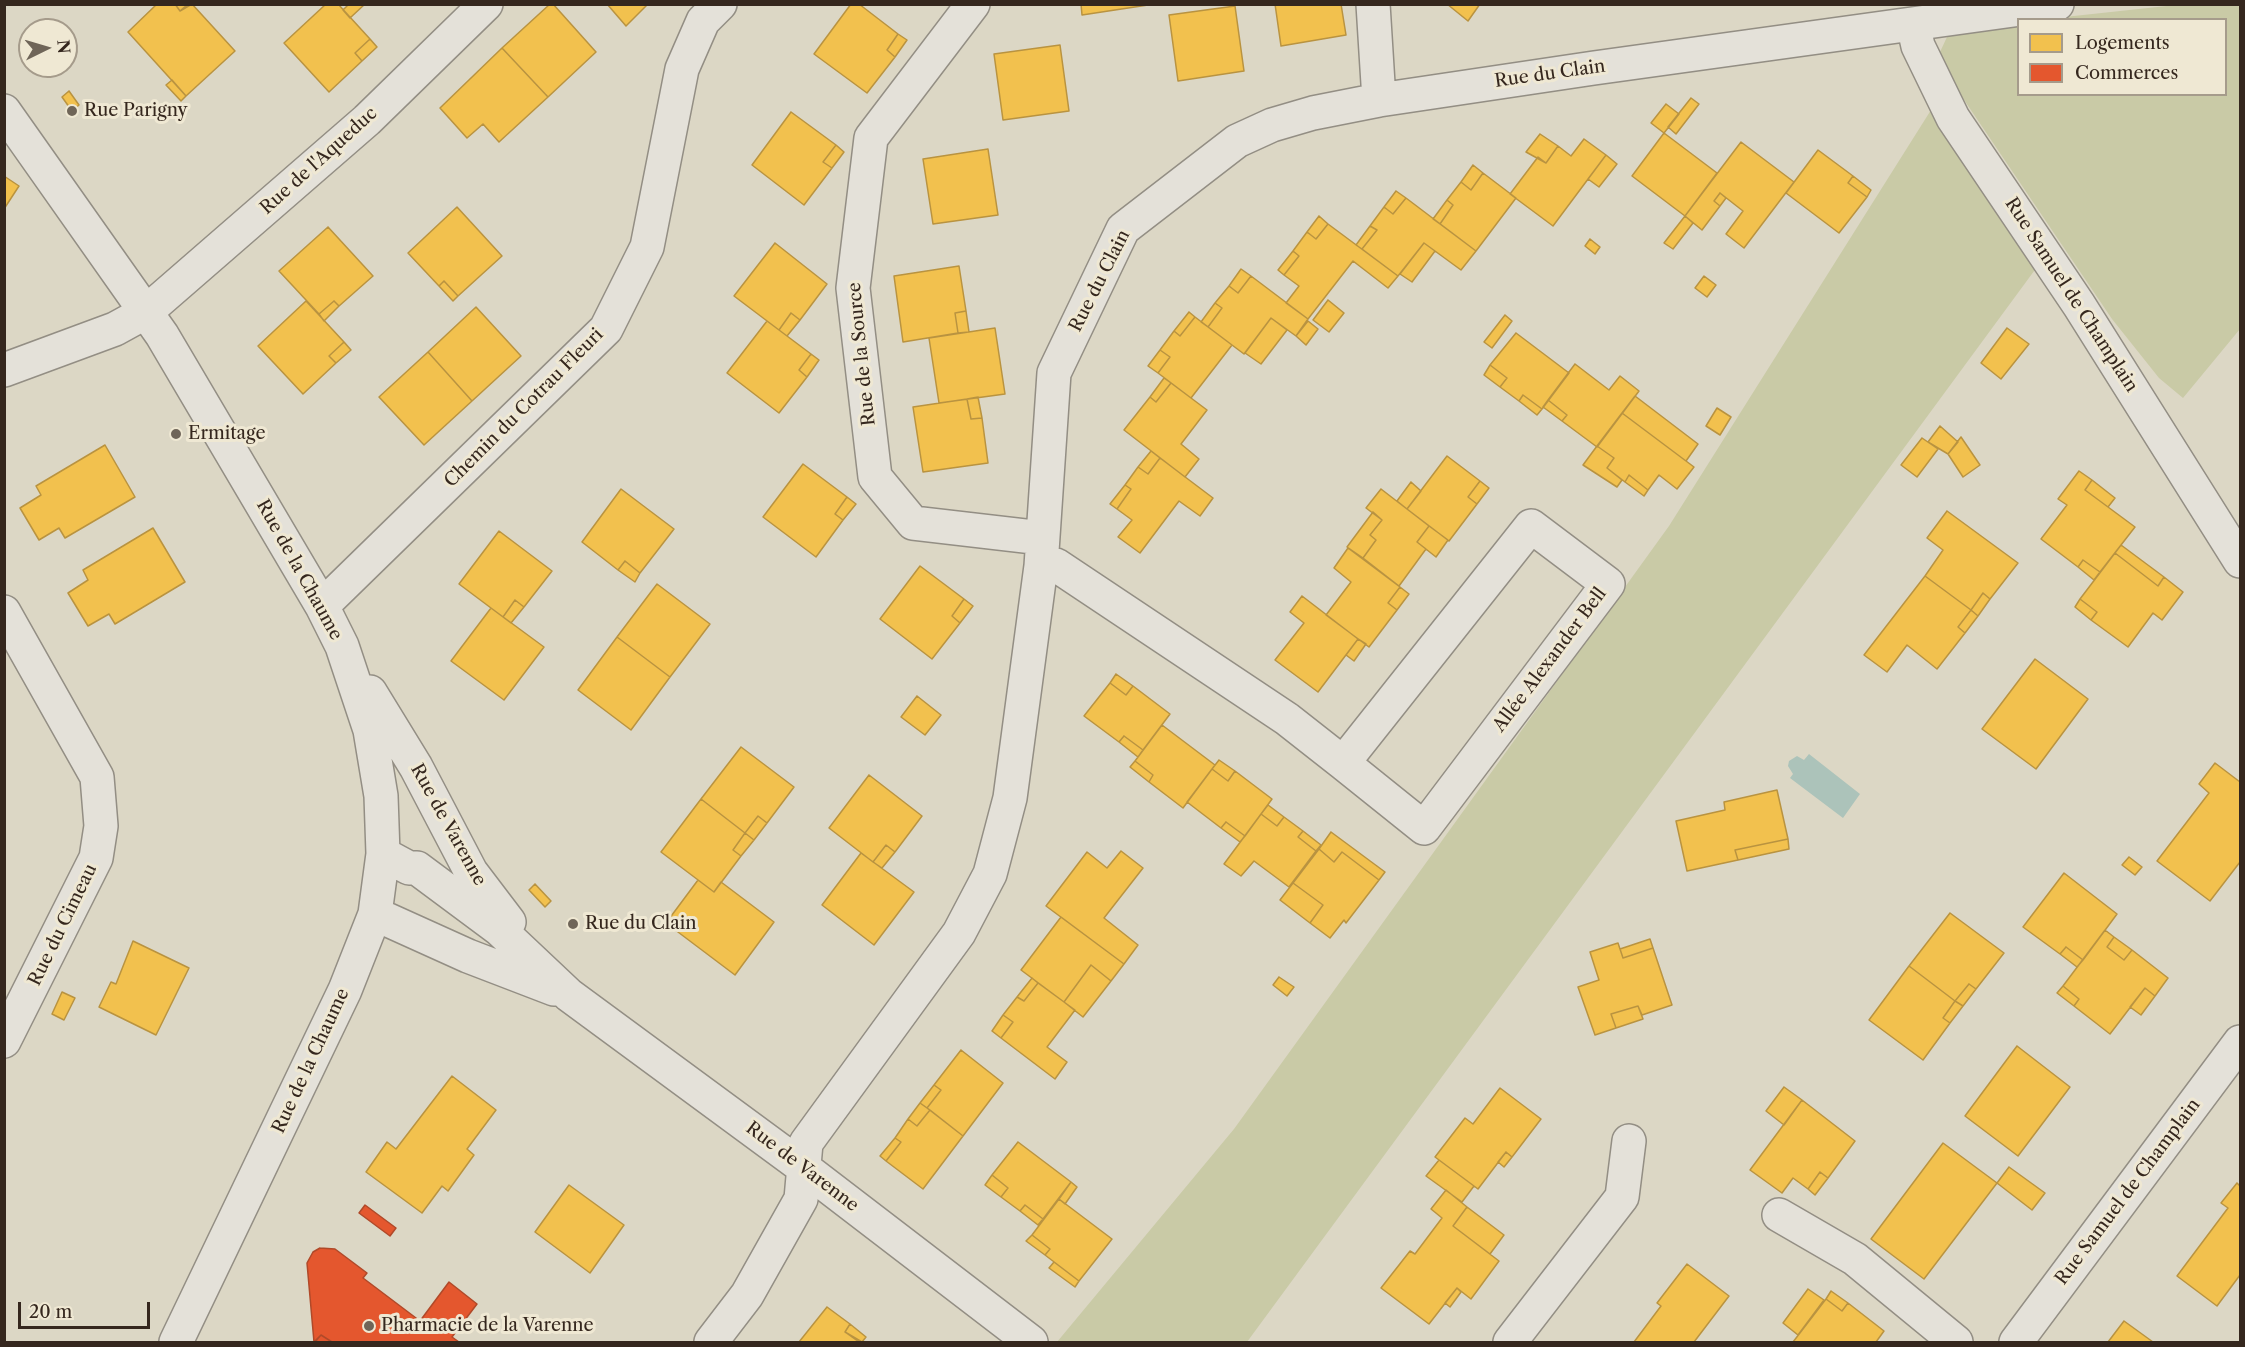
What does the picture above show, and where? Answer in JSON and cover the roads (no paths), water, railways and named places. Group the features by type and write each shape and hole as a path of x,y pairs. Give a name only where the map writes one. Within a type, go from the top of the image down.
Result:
{"street":[{"name":"Rue de l'Aqueduc","path":"4,370 115,329 146,312 367,120 486,4"},
{"name":"Chemin du Cotrau Fleuri","path":"322,606 606,329 647,248 682,69 703,21 720,4"},
{"name":"Rue de la Source","path":"973,4 871,138 853,288 875,477 913,523 1042,552"},
{"path":"1373,4 1379,100"},
{"name":"Rue du Clain","path":"711,1342 747,1295 801,1199 806,1143 959,933 990,874 1010,798 1042,552 1054,373 1123,229 1237,141 1272,125 1303,116 1379,100 2057,4"},
{"name":"Rue Samuel de Champlain","path":"1913,24 1918,46 1953,118 2079,305 2241,561"},
{"name":"Rue de la Chaume","path":"4,111 146,312 322,606 342,646 370,730 381,796 383,854 375,914 345,990 176,1342"},
{"name":"Allée Alexander Bell","path":"1042,552 1056,565 1287,719 1425,828 1608,584 1531,526 1343,763"},
{"name":"Rue du Cimeau","path":"4,612 97,777 101,826 96,858 4,1041"},
{"name":"Rue de Varenne","path":"342,646 416,767 471,872 570,995"},
{"name":"Rue de Varenne","path":"383,854 409,868 417,868 499,928 570,995 804,1168 1031,1342"},
{"name":"Rue de Varenne","path":"375,914 468,956 570,995"},
{"name":"Rue Samuel de Champlain","path":"2016,1342 2241,1042"},
{"path":"1510,1342 1622,1197 1629,1141"},
{"path":"1779,1215 1855,1259 1956,1342"}],"place":[{"name":"Rue Parigny","path":"72,111"},
{"name":"Ermitage","path":"176,434"},
{"name":"Rue du Clain","path":"573,924"},
{"name":"Pharmacie de la Varenne","path":"369,1326"}]}
